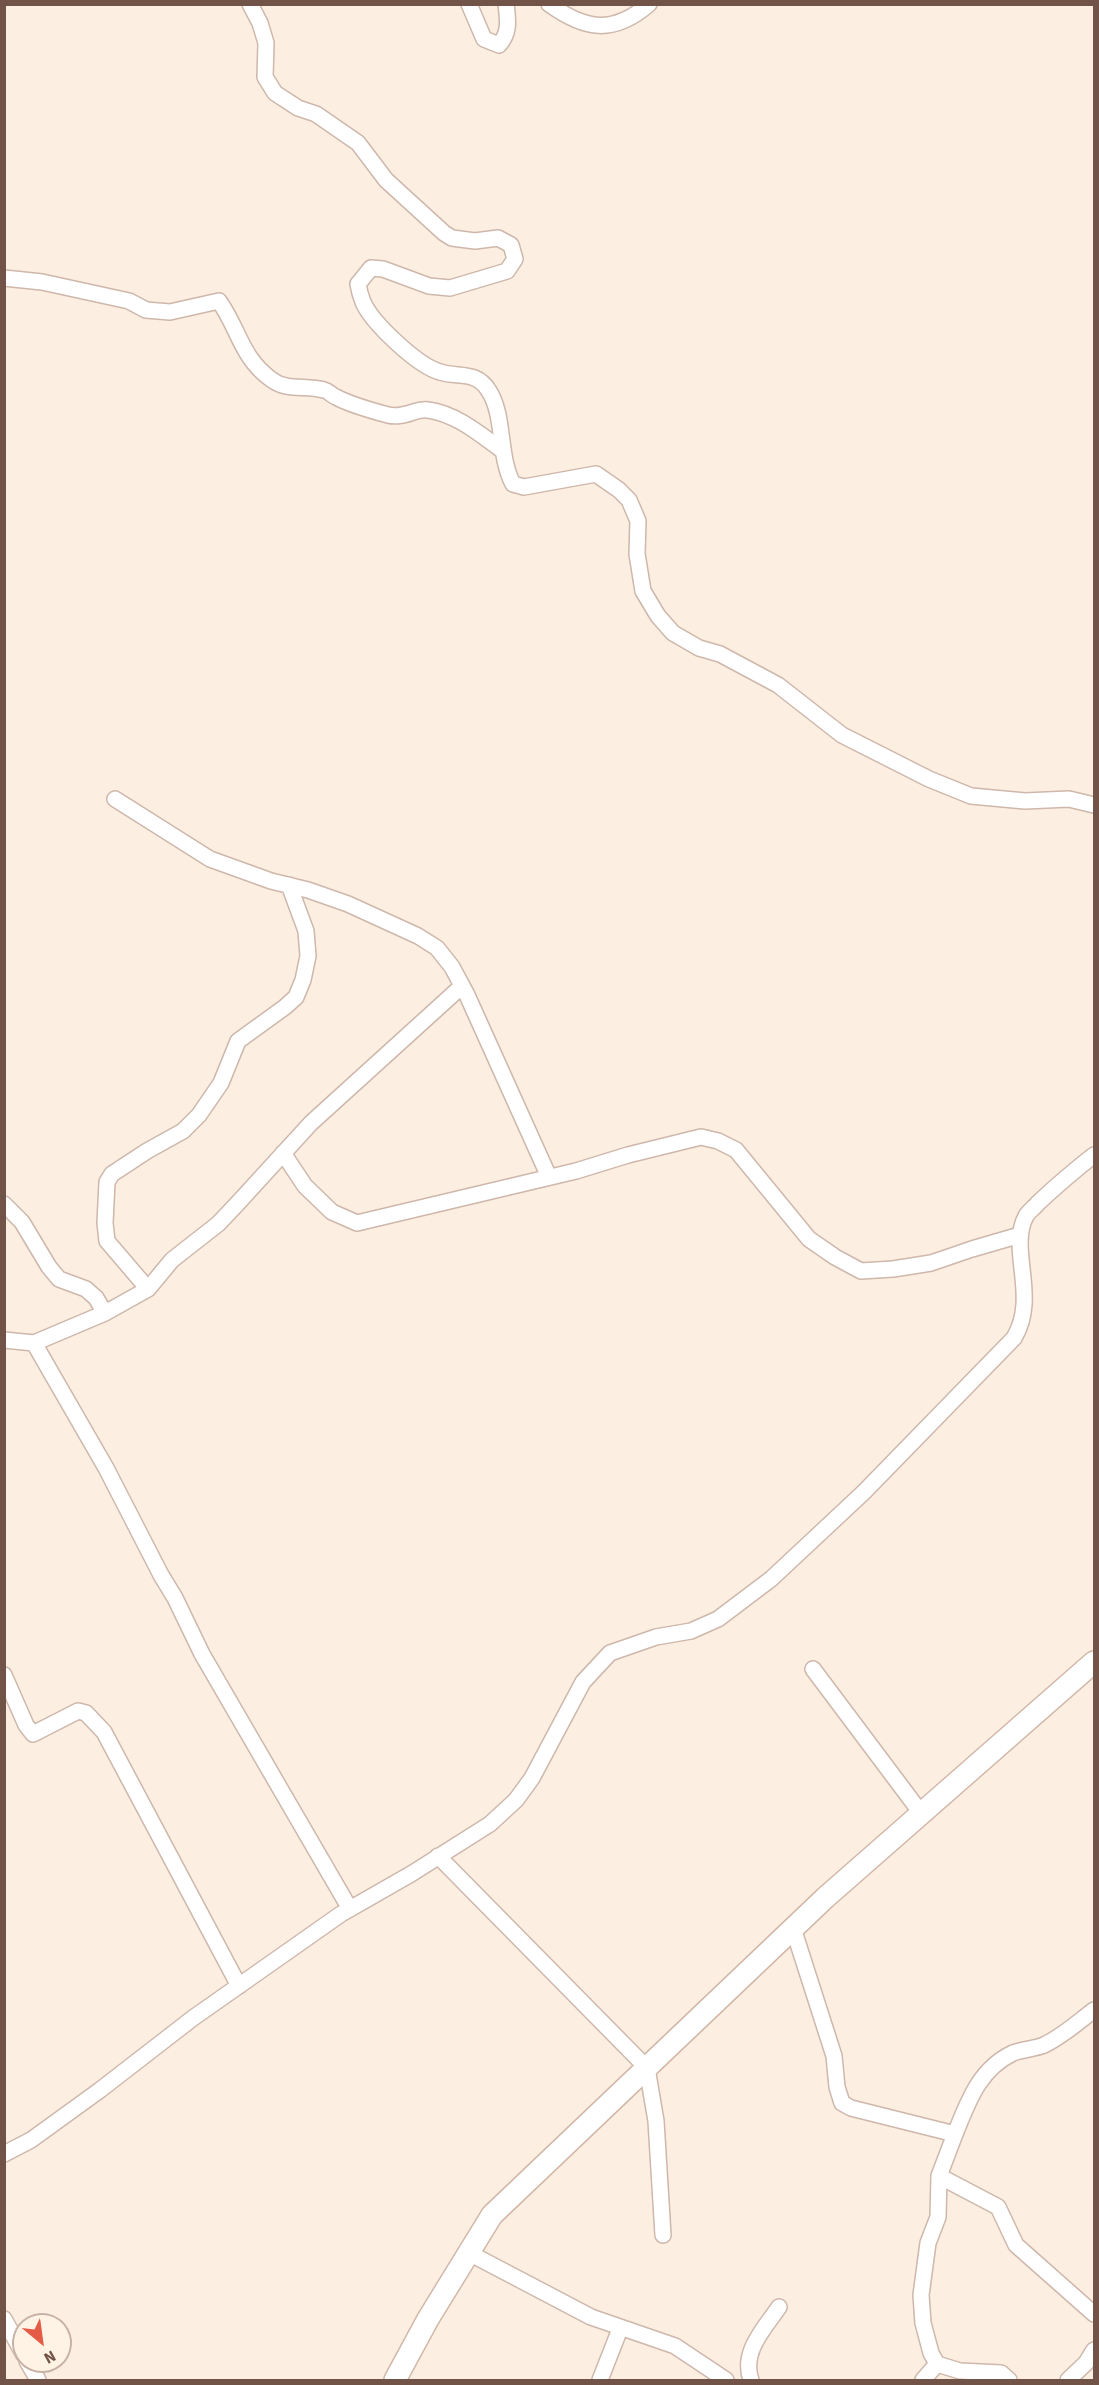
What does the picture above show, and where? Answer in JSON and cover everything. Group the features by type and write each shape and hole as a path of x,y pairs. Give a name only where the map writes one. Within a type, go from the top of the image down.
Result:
{"street":[{"path":"250,4 260,23 266,43 265,77 275,93 298,108 316,114 358,143 386,180 444,233 452,238 476,241 498,238 511,245 515,259 507,271 450,288 429,286 383,269 371,268 358,284 363,303 375,318 392,337 428,367 442,373 464,374 478,379 489,390 495,405 503,452 513,484 524,488 596,474 619,490 629,500 638,521 637,554 643,591 658,616 673,633 699,648 720,654 778,685 842,735 910,770 971,796 1024,801 1070,799 1095,805"},
{"path":"469,4 484,39 499,45 506,38 508,21 506,4"},
{"path":"549,4 565,16 598,28 623,21 649,4"},
{"path":"4,278 42,282 129,301 146,310 170,312 219,301 229,315 242,348 254,364 272,380 285,387 298,386 327,390 336,397 390,415 405,416 426,409 465,423 503,452"},
{"path":"115,799 210,859 348,904 418,936 436,948 452,967 462,986 549,1177"},
{"path":"148,1289 107,1241 106,1182 112,1174 183,1131 199,1115 221,1083 238,1041 296,997 303,980 308,956 306,932 289,885"},
{"path":"4,1340 34,1343 105,1313 148,1289 172,1260 218,1224 311,1123 462,986"},
{"path":"283,1153 305,1186 332,1212 357,1222 549,1177 701,1137 718,1141 736,1150 809,1239 861,1271 931,1263 1020,1235"},
{"path":"4,2154 39,2133 193,2018 350,1909 444,1861 490,1824 516,1800 532,1778 583,1682 610,1653 656,1637 691,1631 718,1618 771,1579 864,1492 1014,1338 1023,1324 1025,1289 1020,1235 1026,1216 1055,1186 1095,1155"},
{"path":"4,1204 22,1222 49,1267 59,1279 86,1289 96,1298 105,1313"},
{"path":"34,1343 105,1468 175,1598 202,1654 350,1909"},
{"path":"395,2380 428,2319 492,2215 793,1928 1095,1662"},
{"path":"813,1669 921,1813"},
{"path":"4,1675 26,1725 33,1734 78,1712 86,1713 104,1732 239,1986"},
{"path":"444,1861 647,2068 656,2121 663,2235"},
{"path":"793,1928 834,2056 837,2087 842,2103 851,2108 955,2134"},
{"path":"1009,2380 1001,2373 960,2371 937,2364 931,2352 923,2323 921,2295 928,2243 938,2217 939,2176 978,2081 999,2061 1014,2053 1041,2046 1058,2037 1095,2010"},
{"path":"939,2176 998,2207 1016,2245 1095,2314"},
{"path":"469,2253 562,2304 620,2329 675,2346 726,2380"},
{"path":"751,2380 748,2372 752,2346 779,2307"},
{"path":"4,2319 12,2333"},
{"path":"600,2380 620,2329"},
{"path":"1068,2380 1086,2363 1095,2350"},
{"path":"924,2380 937,2364"}]}
